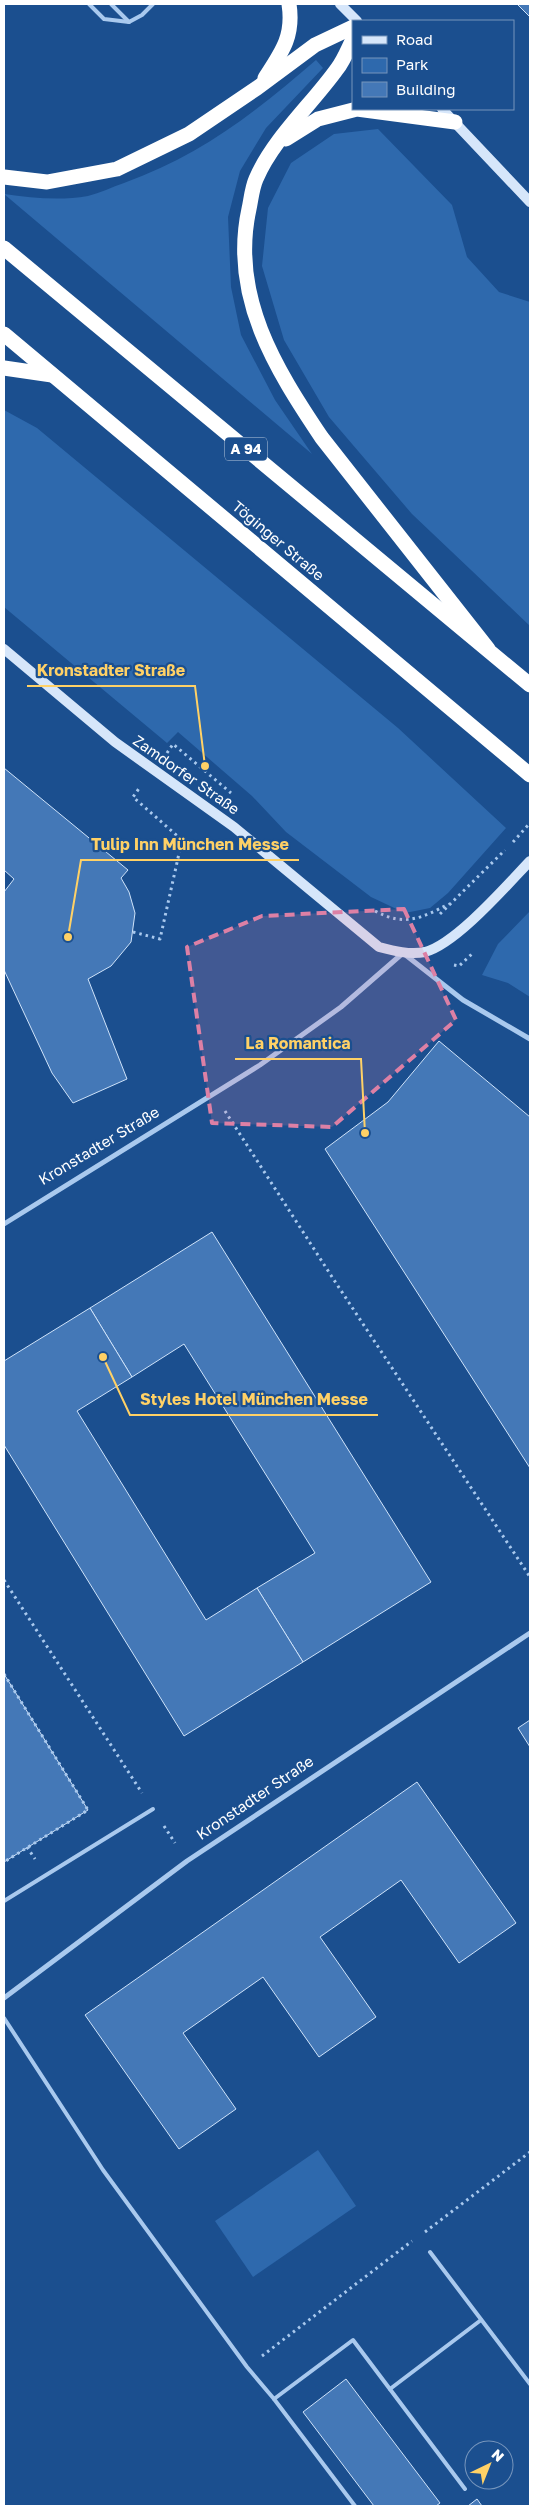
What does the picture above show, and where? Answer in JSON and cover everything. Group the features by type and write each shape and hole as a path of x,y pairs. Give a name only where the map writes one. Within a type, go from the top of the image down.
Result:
{"highway":[{"path":"257,88 284,50 292,22 289,4"},
{"path":"4,177 47,182 117,169 189,134 257,88 315,45 352,27"},
{"path":"352,41 338,68 277,145 255,180 245,229 246,284 272,358 322,438 488,649"},
{"path":"277,145 318,119 353,110"},
{"path":"365,110 455,122"},
{"name":"A 94","path":"4,248 530,685"},
{"name":"Töginger Straße","path":"4,334 530,775"},
{"path":"4,368 53,376"}],"street":[{"path":"340,4 356,20"},
{"path":"443,110 530,202"},
{"name":"Zamdorfer Straße","path":"4,648 153,771 234,827 379,947 403,952"},
{"path":"403,952 426,952 466,927 530,861"},
{"path":"403,952 463,1000 530,1039"},
{"name":"Kronstadter Straße","path":"4,1224 260,1065 341,1006 403,952"},
{"name":"Kronstadter Straße","path":"4,1998 187,1861 530,1632"}],"lane":[{"path":"89,4 104,19 129,22 142,15 153,4"},
{"path":"111,4 129,22"},
{"path":"4,1900 153,1809"},
{"path":"4,2018 103,2170 247,2367 274,2399 355,2506"},
{"path":"430,2252 530,2384"},
{"path":"390,2389 482,2320"},
{"path":"274,2399 352,2340 464,2488"}],"path":[{"path":"133,932 160,939 182,840 133,797 173,744 234,796"},
{"path":"436,918 530,823"},
{"path":"372,909 391,919 407,921 449,904"},
{"path":"214,1094 530,1577"},
{"path":"4,1580 187,1861"},
{"path":"4,1674 88,1810 4,1862"},
{"path":"28,1847 36,1860"},
{"path":"247,2367 530,2152"}],"highlighted area":[{"path":"404,909 456,1020 332,1127 212,1123 187,947 262,916"}],"green space":[{"path":"316,60 323,68 266,128 240,171 228,217 231,287 241,335 275,400 312,454 4,194 46,198 88,196 152,172 178,160 226,131 249,115"},
{"path":"378,129 452,205 467,257 499,292 530,302 530,626 412,514 329,417 284,340 262,266 268,208 291,163 334,134"},
{"path":"4,410 37,428 398,728 506,828 448,893 430,908 405,913 371,897 286,832 252,796 178,732 167,743 4,607"},
{"path":"530,911 530,997 508,983 482,975 498,944"},
{"path":"318,2150 356,2206 253,2277 215,2221"}],"building":[{"path":"517,4 530,4 530,17"},
{"path":"4,768 128,870 121,878 129,892 135,913 131,942 111,966 88,979 127,1079 73,1103 52,1073 4,970 4,892 14,879 4,870"},
{"path":"439,1041 530,1117 530,1468 325,1149 388,1102"},
{"path":"212,1232 431,1582 303,1662 257,1588 315,1553 184,1344 132,1377 90,1308"},
{"path":"90,1308 132,1377 77,1411 206,1620 257,1588 303,1662 184,1736 4,1445 4,1361"},
{"path":"4,1674 88,1810 4,1862"},
{"path":"530,1720 530,1747 518,1728"},
{"path":"417,1782 516,1923 459,1963 401,1880 320,1937 376,2017 319,2057 263,1977 183,2033 236,2109 179,2149 85,2015"},
{"path":"346,2379 440,2503 436,2506 374,2506 303,2412"},
{"path":"477,2499 482,2506 468,2506"}],"place":[{"name":"Kronstadter Straße","path":"205,766"},
{"name":"Tulip Inn München Messe","path":"68,937"},
{"name":"La Romantica","path":"365,1133"},
{"name":"Styles Hotel München Messe","path":"103,1357"}]}
